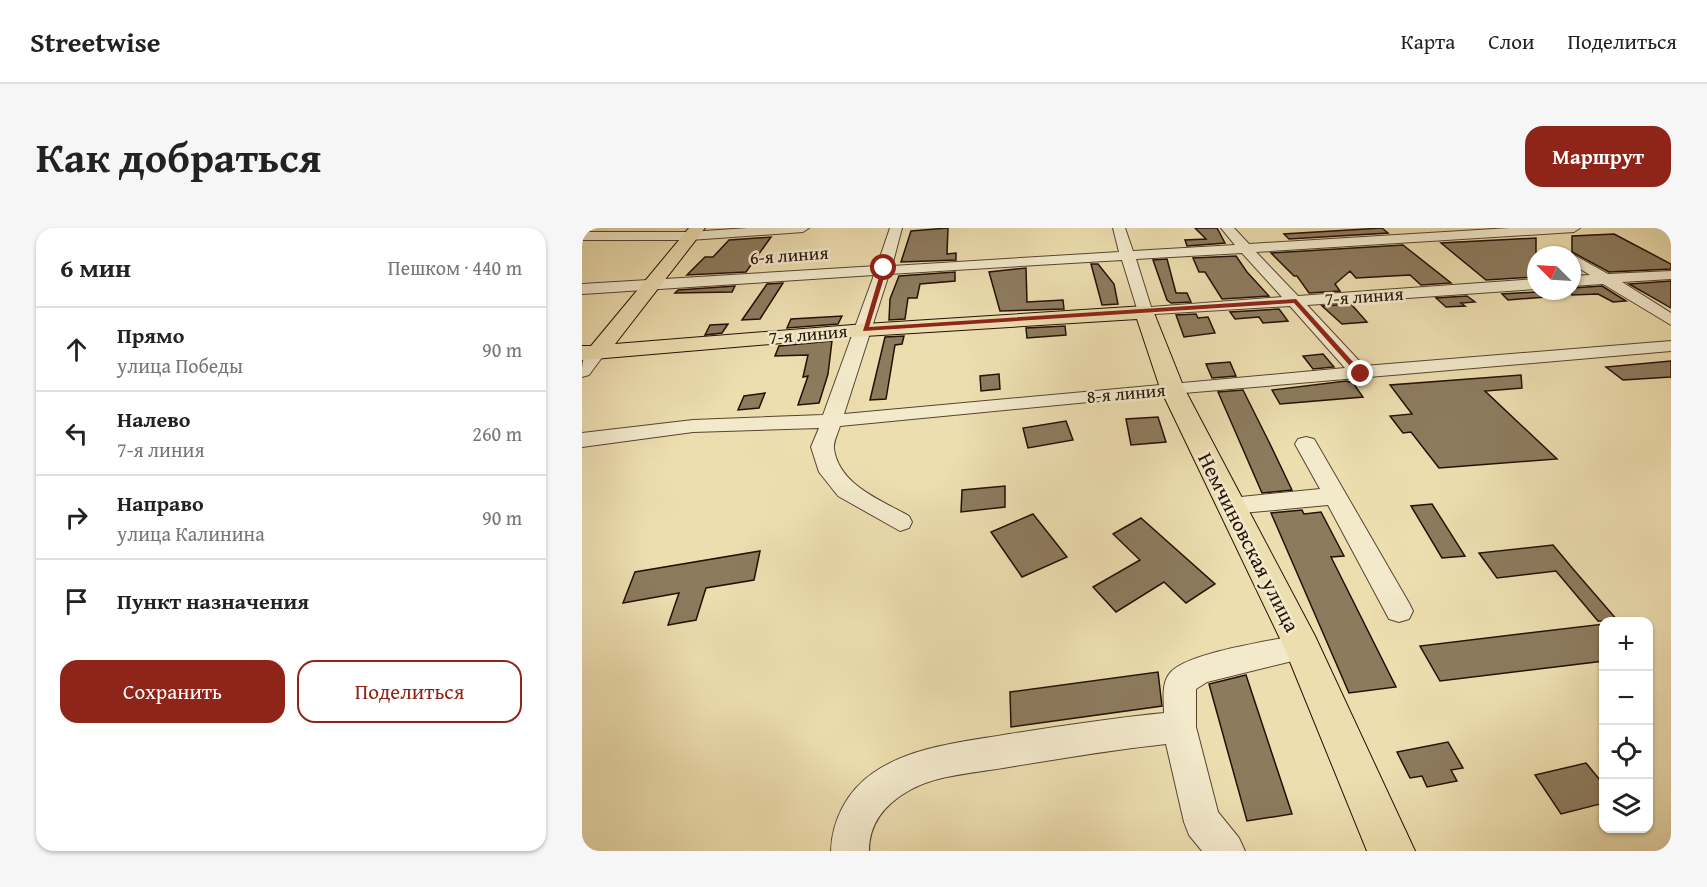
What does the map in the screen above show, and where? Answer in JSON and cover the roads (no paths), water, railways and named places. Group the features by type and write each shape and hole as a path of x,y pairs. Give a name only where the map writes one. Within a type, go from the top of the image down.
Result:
{"main road":[{"path":"590,352 651,285 694,232"},
{"name":"7-я линия","path":"590,352 865,330 1145,312"},
{"name":"Немчиновская улица","path":"1145,312 1172,388 1302,647 1391,851"}],"street":[{"path":"582,236 803,228"},
{"path":"896,228 865,330 822,447 830,472 846,490 900,522"},
{"name":"Немчиновская улица","path":"1119,228 1145,312"},
{"path":"1227,228 1361,374"},
{"name":"6-я линия","path":"582,289 884,268 1246,249 1574,228"},
{"path":"1528,230 1554,246"},
{"path":"1581,263 1671,320"},
{"path":"1581,280 1671,275"},
{"name":"7-я линия","path":"1145,312 1527,285"},
{"name":"8-я линия","path":"582,440 693,426 832,421 1172,388 1361,374 1671,346"},
{"path":"582,371 590,352"},
{"path":"1306,444 1399,611"},
{"path":"1231,506 1335,496"},
{"path":"1226,851 1202,822 1179,727 1182,714 1178,697 1181,682 1199,670 1302,647"},
{"path":"850,851 848,837 856,816 877,791 906,773 946,762 1089,737 1179,727"}]}
